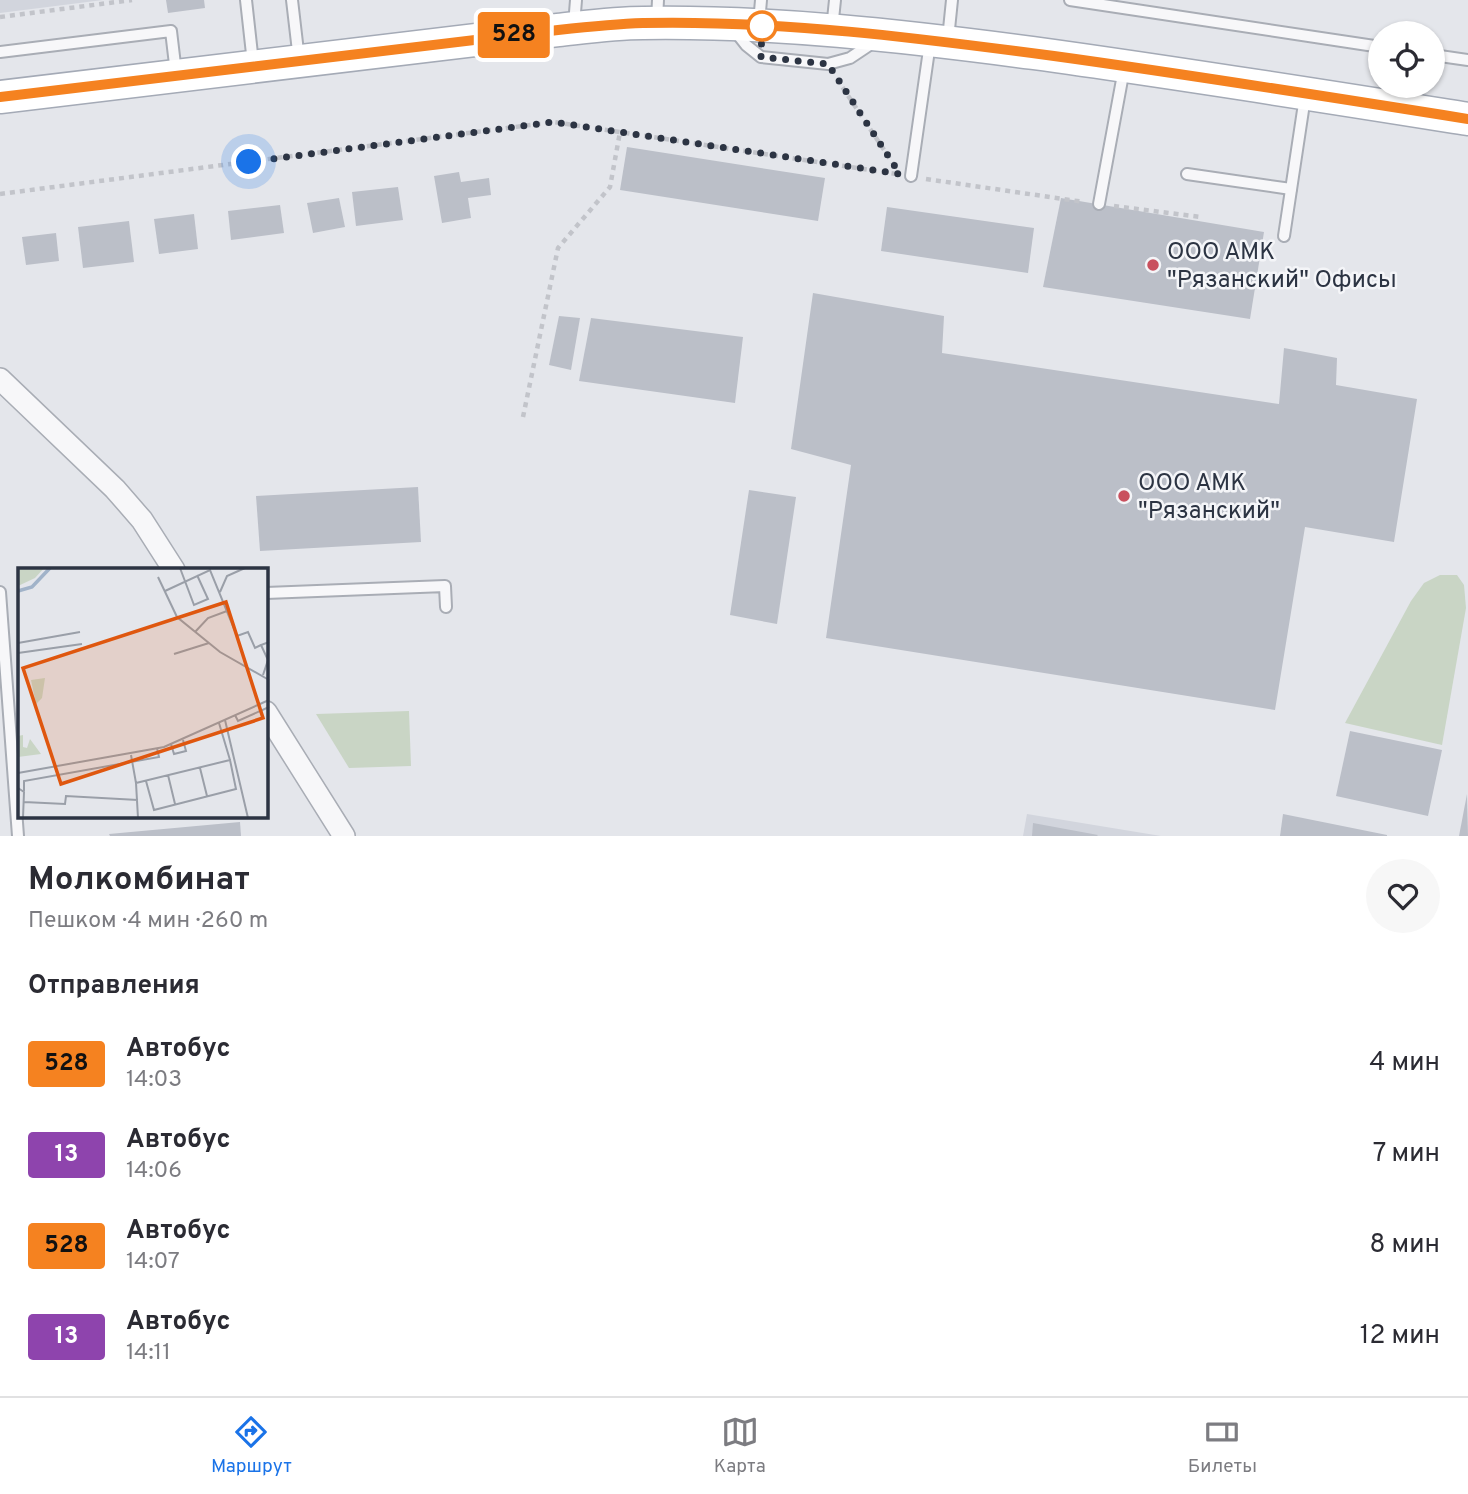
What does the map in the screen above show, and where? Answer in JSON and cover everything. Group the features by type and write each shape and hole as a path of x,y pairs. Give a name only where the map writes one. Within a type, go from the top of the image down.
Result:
{"main road":[{"path":"0,97 299,61 575,14 658,11 750,17 832,31 939,41 1125,66 1468,119"}],"street":[{"path":"0,379 115,489 142,520 173,568"},
{"path":"268,715 344,836"}],"lane":[{"path":"246,0 254,66"},
{"path":"292,0 299,61"},
{"path":"832,31 835,0"},
{"path":"911,176 939,41 953,0"},
{"path":"1070,0 1368,45"},
{"path":"750,17 746,45 761,57 828,64 850,58 884,35"},
{"path":"0,52 171,31 176,75"},
{"path":"1445,57 1468,60"},
{"path":"1099,204 1125,66"},
{"path":"1284,236 1305,94"},
{"path":"1187,174 1291,189"},
{"path":"268,593 445,586 446,607"},
{"path":"0,592 17,775 18,836"}],"path":[{"path":"0,16 132,0"},
{"path":"0,194 553,122 900,174 828,64"},
{"path":"523,417 558,248 610,187 620,132"},
{"path":"911,176 1201,218"}],"shaded area":[{"path":"0,0 103,0 0,13"},
{"path":"1027,814 1161,836 1023,836"}],"green space":[{"path":"1440,575 1457,575 1464,585 1466,608 1442,745 1345,723 1411,601 1424,583"},
{"path":"409,711 411,766 349,768 316,714"}],"building":[{"path":"166,0 204,0 205,8 168,13"},
{"path":"627,147 825,178 818,221 620,190"},
{"path":"459,172 461,182 489,178 491,195 468,198 471,218 442,223 434,176"},
{"path":"398,187 403,220 356,226 352,192"},
{"path":"339,198 345,227 313,233 307,203"},
{"name":"ООО АМК \"Рязанский\" Офисы","path":"1061,198 1264,232 1250,319 1043,287"},
{"path":"280,205 284,233 231,240 228,211"},
{"path":"887,207 1034,228 1028,273 881,251"},
{"path":"194,214 198,249 159,254 154,219"},
{"path":"129,221 134,262 83,268 78,227"},
{"path":"56,233 59,261 26,265 22,237"},
{"name":"ООО АМК \"Рязанский\"","path":"813,293 944,316 942,353 1279,404 1284,348 1337,358 1336,385 1417,399 1394,542 1305,527 1275,710 826,638 851,465 791,449"},
{"path":"559,316 580,318 571,370 549,365"},
{"path":"591,318 743,337 735,403 579,381"},
{"path":"418,487 421,542 260,551 256,496"},
{"path":"749,490 796,497 777,624 730,615"},
{"path":"1350,731 1442,750 1428,816 1336,796"},
{"path":"1467,794 1468,836 1459,836"},
{"path":"1283,814 1387,835 1387,836 1280,836"},
{"path":"240,822 241,836 109,834"},
{"path":"1033,823 1098,835 1032,836"}],"bus line":[{"name":"528","path":"0,97 558,30 640,23 710,23 947,42 1125,66 1468,119"}],"place":[{"name":"ООО АМК \"Рязанский\" Офисы","path":"1153,265"},
{"name":"ООО АМК \"Рязанский\"","path":"1124,496"}],"route":[{"path":"249,162 553,122 900,174 828,64 761,57 762,26"}]}
